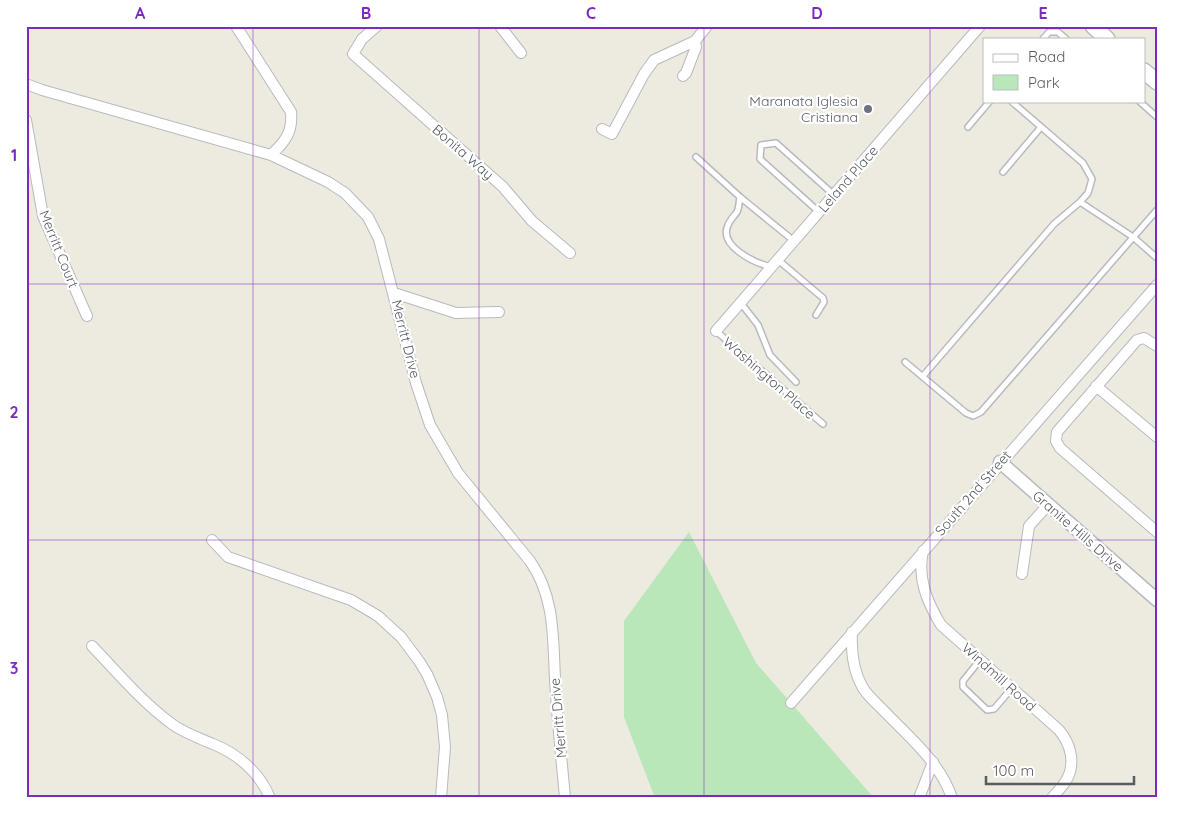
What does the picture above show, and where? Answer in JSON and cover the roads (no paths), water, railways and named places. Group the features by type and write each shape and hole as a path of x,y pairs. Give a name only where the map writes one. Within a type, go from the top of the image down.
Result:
{"main road":[{"path":"1093,26 1106,38"},
{"path":"1146,73 1157,82"}],"street":[{"path":"236,26 291,112 292,121 287,137 284,143 271,155"},
{"name":"Bonita Way","path":"377,26 362,40 353,54 503,187 532,220 570,253"},
{"path":"500,26 521,53"},
{"name":"Leland Place","path":"716,331 980,26"},
{"path":"683,76 686,73 701,34"},
{"path":"602,129 612,134 644,74 654,60 701,34"},
{"name":"Merritt Drive","path":"26,84 271,155 337,187 361,208 379,239 416,383 430,425 458,473 535,569 547,594 551,612 565,798"},
{"name":"Merritt Court","path":"26,120 43,216 87,316"},
{"name":"South 2nd Street","path":"791,702 1157,285"},
{"path":"394,294 456,313 499,312"},
{"path":"1154,344 1144,338 1137,340 1057,432 1056,441 1060,448 1157,532"},
{"path":"1096,386 1157,437"},
{"name":"Granite Hills Drive","path":"1000,462 1157,600"},
{"path":"1022,574 1029,526 1048,506"},
{"path":"212,540 228,557 351,600 378,616 401,637 420,661 427,674 437,696 442,715 445,747 441,798"},
{"name":"Windmill Road","path":"924,550 921,559 922,582 929,605 941,625 1059,730 1066,739 1070,749 1070,769 1067,780 1052,798"},
{"path":"852,632 854,661 864,690 933,762 944,777 952,798"},
{"path":"92,646 150,706 173,725 230,752 251,769 266,788 270,798"},
{"path":"918,798 933,762"}],"lane":[{"path":"1045,38 1049,32 1058,32 1065,38"},
{"path":"968,127 989,102"},
{"path":"923,376 1054,224 1088,193 1092,179 1083,163 1012,102"},
{"path":"1139,102 1157,117"},
{"path":"1002,172 1041,127"},
{"path":"819,212 760,159 761,145 776,143 834,195"},
{"path":"696,157 740,197 794,241"},
{"path":"740,197 738,210 727,226 726,234 729,243 751,261 775,264 823,298 824,302 816,314"},
{"path":"1080,202 1133,237 1157,258"},
{"path":"905,362 966,413 973,416 981,412 1157,210"},
{"path":"740,302 758,325 770,355 796,382"},
{"name":"Washington Place","path":"716,331 823,424"},
{"path":"980,660 963,681 963,688 988,710 994,709 1012,688"}],"place":[{"name":"Maranata Iglesia Cristiana","path":"868,109"}]}
